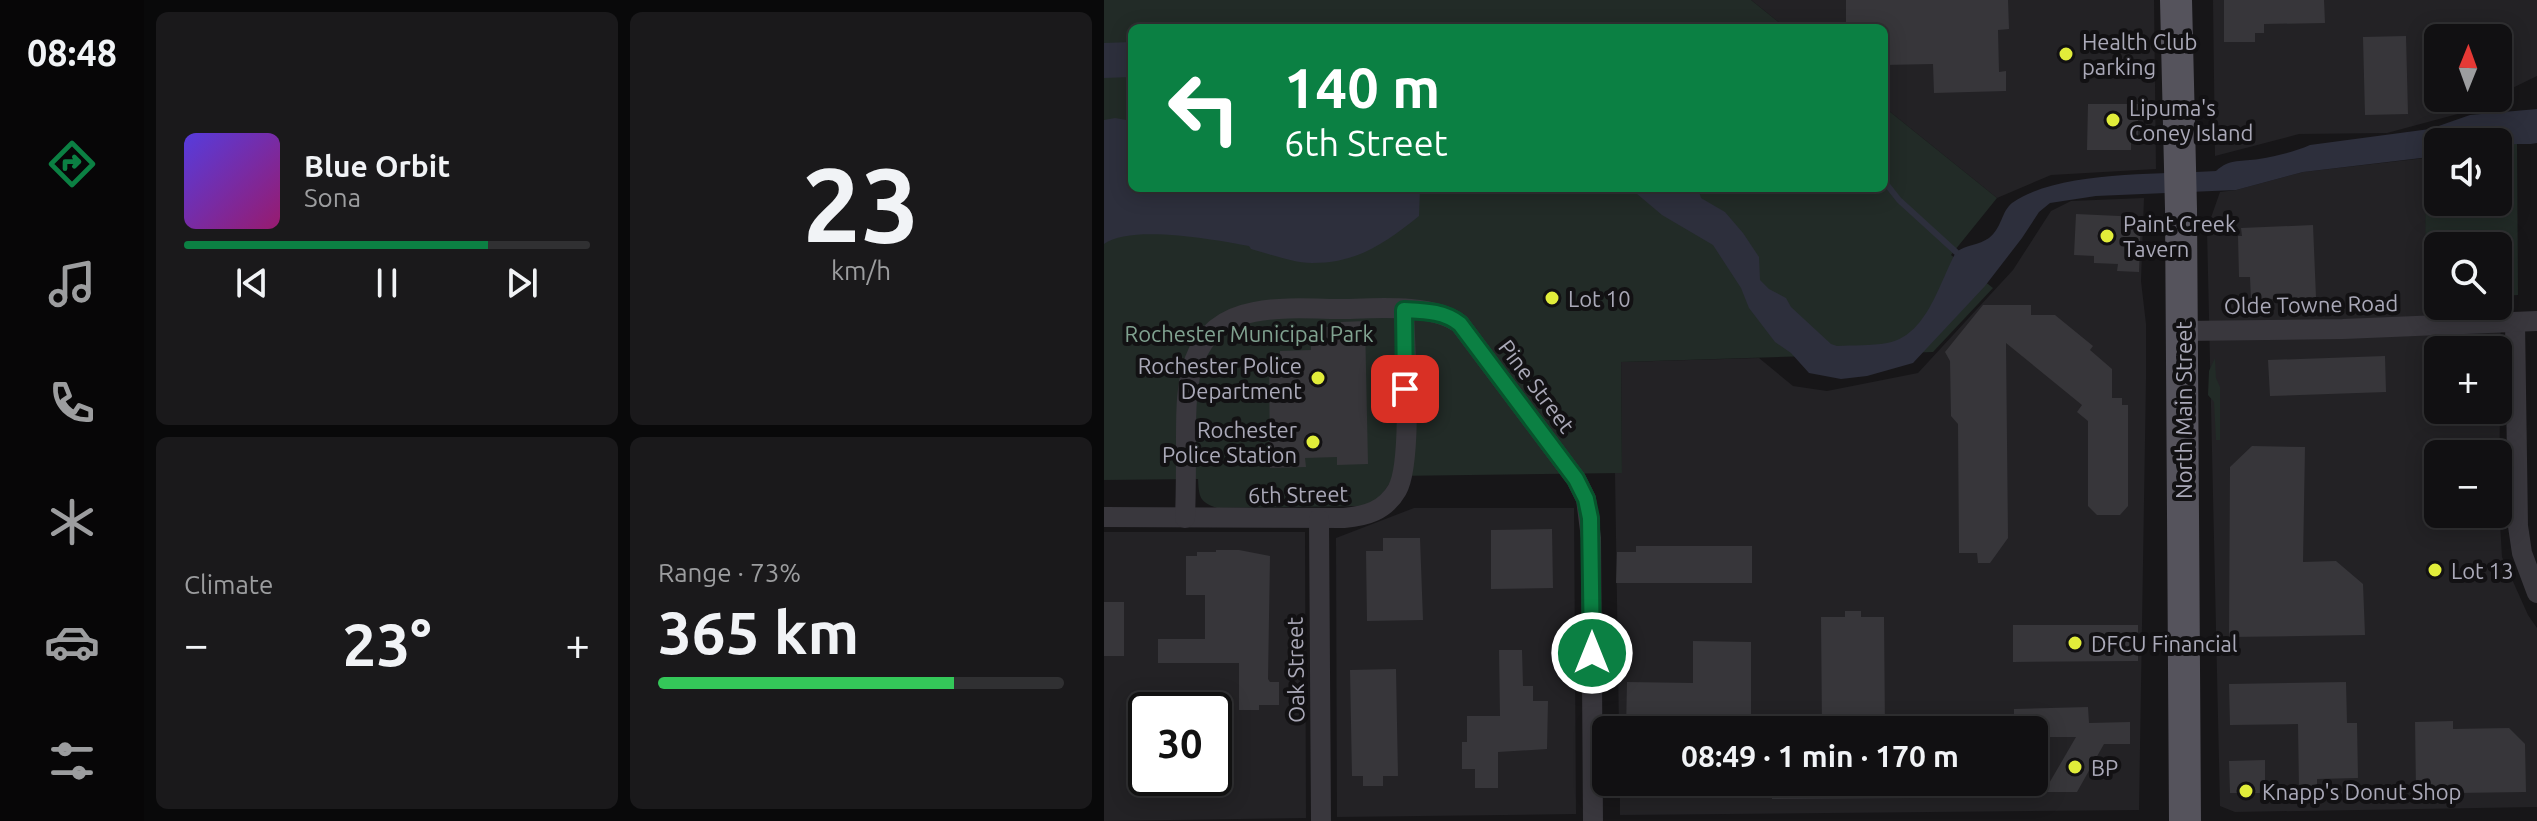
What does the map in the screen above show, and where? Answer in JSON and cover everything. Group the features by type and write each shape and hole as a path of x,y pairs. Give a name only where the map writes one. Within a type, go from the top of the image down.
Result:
{"main road":[{"name":"North Main Street","path":"2176,0 2181,209 2185,821"}],"street":[{"path":"1185,518 1186,391 1191,363 1206,339 1223,324 1252,312 1283,309 1404,310"},
{"name":"6th Street","path":"1104,517 1344,518 1373,513 1385,505 1401,480 1405,438 1404,310"},
{"name":"Pine Street","path":"1404,310 1438,313 1460,324 1576,479 1586,499 1591,538 1593,821"},
{"name":"Olde Towne Road","path":"2182,331 2343,329 2537,321"},
{"path":"2515,322 2518,526 2522,553 2537,593"},
{"name":"Oak Street","path":"1319,519 1321,821"}],"shaded area":[{"path":"1751,0 2154,0 2156,169 2051,175 1997,198 1888,110 1888,24 1781,24"},
{"path":"2213,0 2537,0 2537,76 2512,88 2512,24 2424,24 2424,112 2465,112 2387,133 2299,134 2215,156"},
{"path":"2424,158 2424,320 2501,320 2501,336 2424,336 2424,424 2500,424 2500,440 2424,440 2424,528 2500,528 2502,557 2537,628 2537,807 2235,812 2220,806 2207,229 2220,192 2303,172"},
{"path":"2144,198 2141,281 2146,324 2146,379 2139,810 1620,815 1620,796 2048,796 2048,716 1619,716 1615,473 1622,472 1621,362 1759,358 1793,386 1827,391 1918,373 2013,270 2051,211 2071,201"},
{"path":"1414,508 1574,508 1576,814 1337,817 1336,538"},
{"path":"1104,532 1305,532 1306,818 1104,821"}],"green space":[{"name":"Rochester Municipal Park","path":"1104,0 1751,0 1781,24 1128,24 1128,192 1888,192 1888,110 1997,198 1951,255 1993,288 1933,352 1621,362 1622,473 1394,476 1380,498 1365,506 1217,508 1201,498 1198,479 1104,480"},
{"path":"2517,142 2518,295 2512,295 2512,232 2426,232 2425,216 2512,216 2512,144"},
{"path":"2215,358 2216,378 2220,387 2220,440 2216,440 2214,402 2208,395 2209,371"}],"water":[{"path":"1128,42 1128,77 1104,78 1104,43"},
{"path":"2537,109 2537,143 2512,145 2512,128 2433,128 2470,115"},
{"path":"1104,120 1128,120 1128,192 1420,192 1419,216 1370,250 1328,262 1297,262 1249,246 1175,235 1134,235 1104,244"},
{"path":"2424,130 2424,158 2303,172 2236,190 2096,196 2050,203 2039,212 1985,286 1913,363 1867,376 1841,379 1809,373 1791,353 1775,342 1749,308 1741,288 1713,245 1662,215 1635,192 1699,192 1701,198 1725,212 1743,233 1759,257 1760,280 1786,298 1791,307 1831,344 1875,345 1901,338 1912,330 1930,306 1956,252 1989,238 1997,230 2008,207 2032,192 2082,179 2216,171 2231,162 2272,157 2310,145"}],"building":[{"path":"1846,0 2008,0 2009,29 1998,30 1999,72 2006,71 2006,91 1934,93 1933,64 1888,65 1888,24 1846,24"},
{"path":"2224,0 2324,0 2325,23 2264,24 2264,33 2255,33 2255,42 2224,42"},
{"path":"2406,36 2408,114 2365,115 2363,37"},
{"name":"Lipuma's Coney Island","path":"2088,104 2138,104 2138,136 2131,136 2131,150 2087,150"},
{"name":"Paint Creek Tavern","path":"2076,214 2141,217 2139,272 2117,271 2118,264 2094,263 2094,256 2074,255"},
{"path":"2313,225 2316,297 2251,300 2250,277 2239,277 2238,236 2242,236 2241,228"},
{"path":"1983,305 2031,305 2031,315 2055,315 2093,346 2090,350 2112,369 2112,398 2122,398 2122,405 2128,405 2128,506 2120,515 2097,515 2088,506 2088,421 2077,412 2082,405 2006,343 2008,538 1990,563 1978,563 1977,553 1959,553 1958,424 1951,416 1950,361 1945,352"},
{"name":"Rochester Police Department","path":"1365,321 1368,464 1337,465 1337,457 1305,458 1306,467 1270,468 1269,358 1280,358 1280,351 1311,350 1310,327 1341,327 1341,322"},
{"path":"2385,356 2386,392 2270,396 2268,360"},
{"path":"2252,446 2305,447 2303,562 2336,561 2363,584 2365,635 2229,637 2230,467"},
{"path":"1552,529 1553,588 1491,589 1491,530"},
{"path":"1383,538 1420,538 1423,620 1367,621 1366,551 1383,551"},
{"path":"1636,546 1752,546 1752,583 1616,583 1617,552 1636,552"},
{"path":"1216,550 1239,550 1270,556 1268,679 1279,682 1279,705 1259,705 1259,710 1239,710 1239,663 1158,663 1158,639 1205,639 1205,595 1186,595 1186,556"},
{"path":"1104,602 1124,602 1124,656 1104,656"},
{"path":"1845,611 1861,611 1861,617 1884,617 1885,716 1822,716 1821,617 1845,617"},
{"name":"DFCU Financial","path":"2013,625 2138,625 2138,661 2013,662"},
{"path":"1693,641 1751,642 1751,716 1626,716 1627,682 1693,683"},
{"path":"1499,650 1522,650 1523,686 1533,686 1533,701 1548,701 1547,749 1498,752 1498,788 1475,788 1475,769 1462,769 1462,742 1467,742 1467,716 1500,716"},
{"path":"1396,669 1398,776 1383,776 1383,786 1363,786 1363,776 1352,776 1350,670"},
{"path":"2346,682 2347,723 2357,723 2358,778 2317,779 2317,790 2299,790 2298,724 2230,725 2229,684"},
{"path":"2088,707 2089,723 2130,722 2130,744 2104,744 2077,792 2048,792 2048,785 2076,737 2048,737 2048,716 2014,716 2014,709"},
{"path":"2453,721 2453,729 2509,728 2525,744 2526,792 2416,790 2415,722"},
{"path":"2265,760 2265,793 2230,793 2229,761"},
{"path":"1772,796 1911,796 1911,798 1772,799"}],"waterway":[{"path":"1888,186 1956,252"}],"place":[{"name":"Health Club parking","path":"2066,54"},
{"name":"Lipuma's Coney Island","path":"2113,120"},
{"name":"Paint Creek Tavern","path":"2107,236"},
{"name":"Lot 10","path":"1552,298"},
{"name":"Rochester Police Department","path":"1318,378"},
{"name":"Rochester Police Station","path":"1313,442"},
{"name":"Lot 13","path":"2435,570"},
{"name":"DFCU Financial","path":"2075,643"},
{"name":"BP","path":"2075,767"},
{"name":"Knapp's Donut Shop","path":"2246,791"}],"route":[{"path":"1405,389 1404,310 1438,313 1453,319 1460,324 1576,479 1586,499 1590,518 1592,653"}]}
